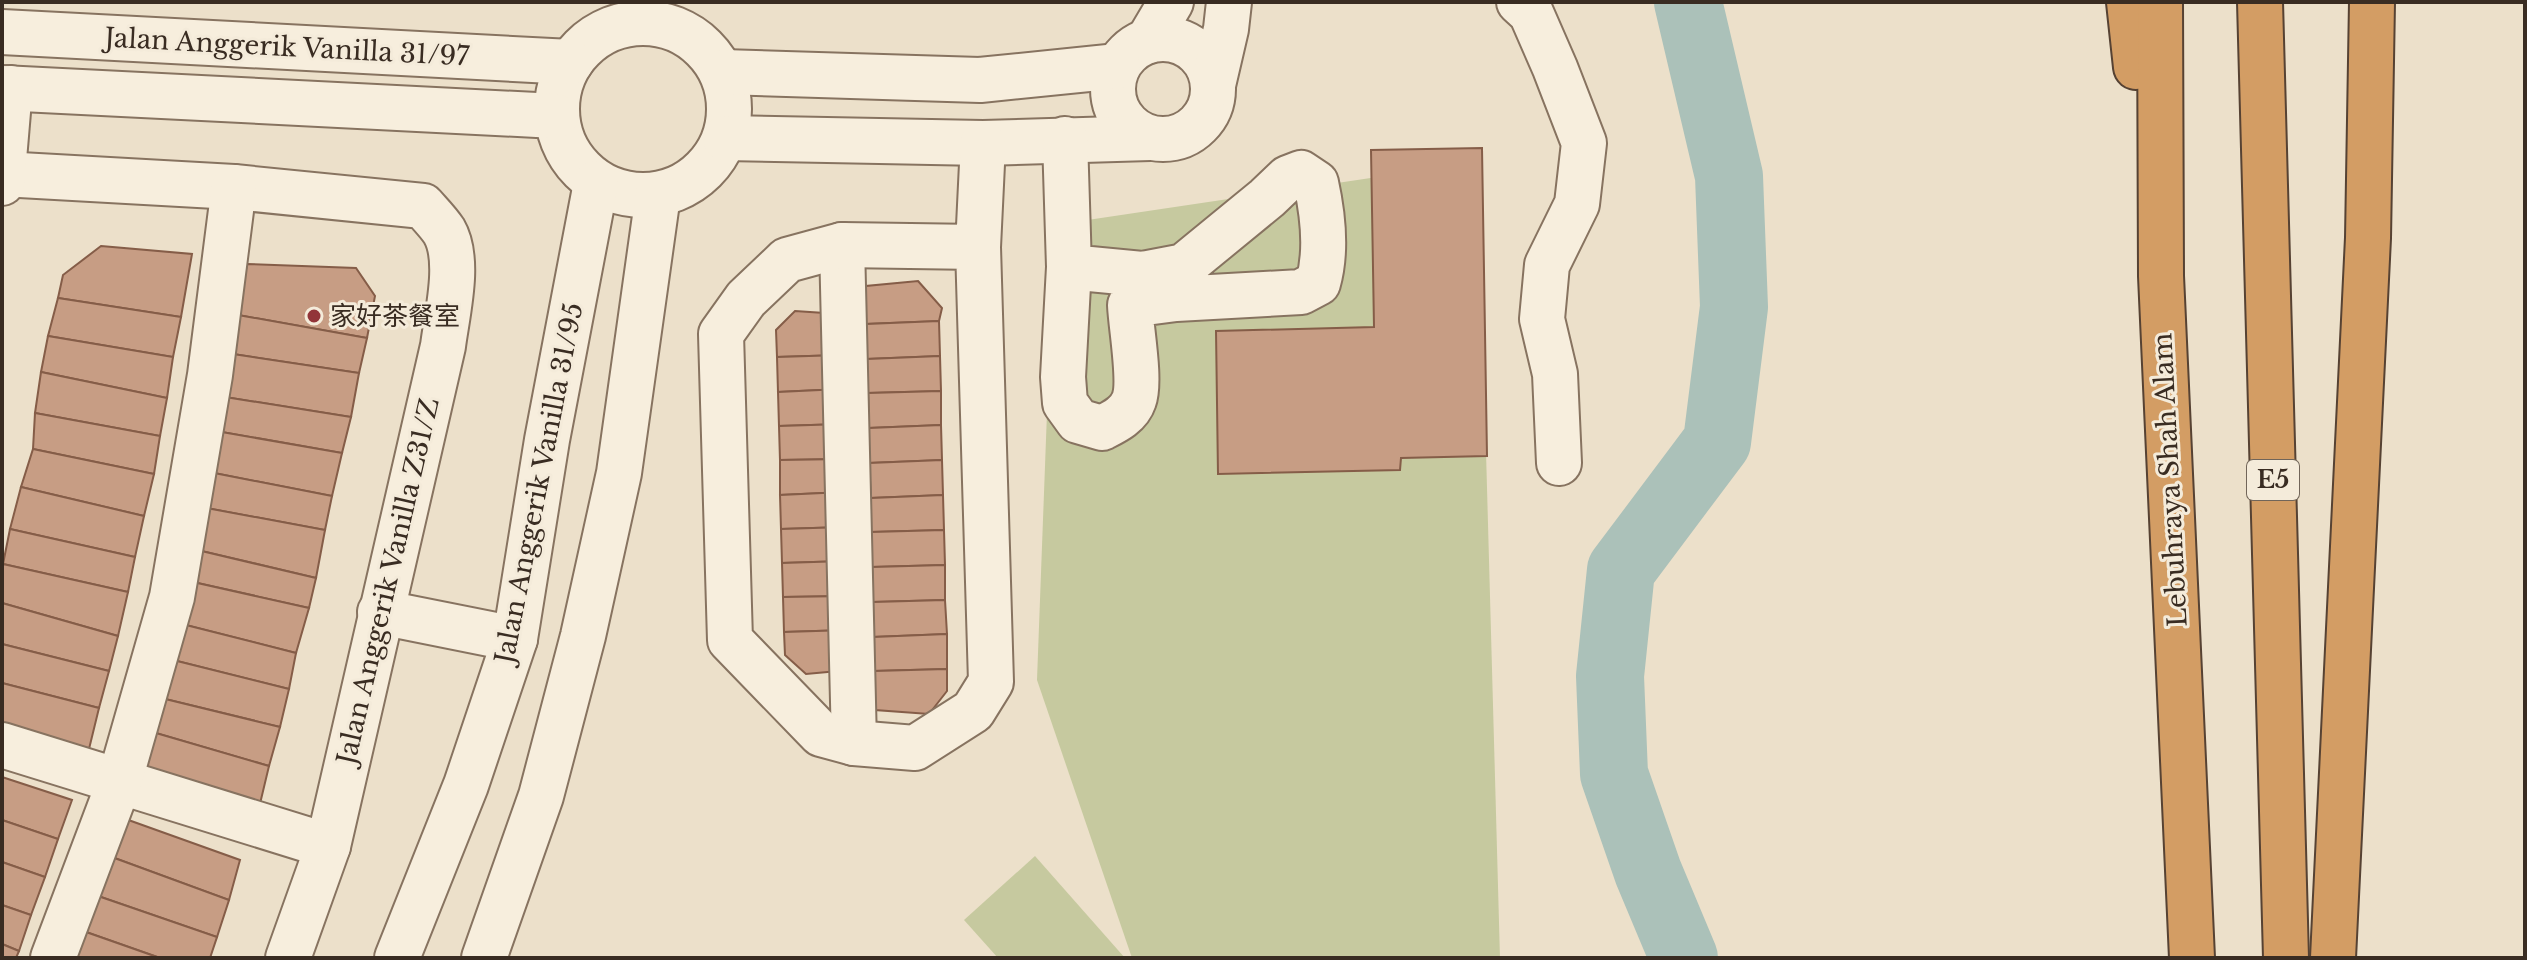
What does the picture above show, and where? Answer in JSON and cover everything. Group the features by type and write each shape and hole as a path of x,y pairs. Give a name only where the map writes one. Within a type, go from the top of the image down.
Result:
{"highway":[{"path":"2129,2 2161,276"},
{"name":"Lebuhraya Shah Alam","path":"2160,2 2161,276 2192,958"},
{"name":"E5","path":"2260,2 2286,958"},
{"path":"2333,958 2367,254 2372,2"}],"street":[{"path":"1150,138 1136,132 1117,110 1113,80 1171,2"},
{"path":"725,138 983,143 1065,139 1166,140 1182,136 1195,128 1206,115 1212,100 1229,2"},
{"path":"1519,2 1531,13 1584,143 1577,204 1547,265 1542,319 1555,374 1559,463"},
{"path":"637,23 663,24 688,34 708,50 723,72 729,94 730,116 725,138 715,159 680,188 658,195 636,196 596,183 576,165 563,142 556,116 562,78 571,62 588,42 612,29 637,23"},
{"name":"Jalan Anggerik Vanilla 31/97","path":"2,32 571,62"},
{"path":"723,72 980,80 1133,54 1167,39 1184,43 1199,54 1209,67 1213,85"},
{"path":"2,183 6,88"},
{"name":"Jalan Anggerik Vanilla 31/97","path":"6,88 556,116"},
{"path":"1065,139 1069,267 1063,377 1065,403 1078,421 1102,428 1120,420 1134,402 1136,384 1129,289 1069,267"},
{"path":"978,247 842,245 787,260 746,299 721,334 730,640 821,734 854,743 915,748 973,711 991,682 978,247 983,143"},
{"path":"2,174 234,187 210,375 172,597 119,783 53,958"},
{"name":"Jalan Anggerik Vanilla 31/95","path":"397,958 466,785 515,639 547,440 596,183"},
{"name":"Jalan Anggerik Vanilla Z31/Z","path":"234,187 423,206 445,232 451,254 452,283 443,346 328,846 288,958"},
{"path":"484,958 541,796 589,606 619,473 658,195"},
{"path":"842,245 854,743"},
{"path":"380,612 515,639"},
{"path":"2,745 328,846"}],"green space":[{"path":"1478,162 1500,958 1132,958 1037,680 1054,225"},
{"path":"1035,856 1125,958 998,958 964,920"}],"building":[{"path":"1482,148 1487,456 1401,458 1400,470 1218,474 1216,331 1374,327 1371,150"},
{"path":"101,246 192,254 181,317 58,298 63,275"},
{"path":"247,264 356,268 375,296 367,338 238,315"},
{"path":"918,281 942,308 939,321 866,324 866,286"},
{"path":"58,298 181,317 173,357 48,336"},
{"path":"795,311 839,314 841,355 777,357 776,330"},
{"path":"238,315 367,338 359,373 233,354"},
{"path":"939,321 940,356 867,359 866,324"},
{"path":"48,336 173,357 167,398 41,372"},
{"path":"233,354 359,373 351,417 225,397"},
{"path":"841,355 841,389 778,392 777,357"},
{"path":"940,356 941,391 868,393 867,359"},
{"path":"41,372 167,398 160,436 35,413"},
{"path":"841,389 843,424 779,426 778,392"},
{"path":"941,391 941,425 869,428 868,393"},
{"path":"225,397 351,417 342,453 216,431"},
{"path":"35,413 160,436 154,474 33,449"},
{"path":"843,424 843,459 780,460 779,426"},
{"path":"941,425 942,460 869,463 869,428"},
{"path":"216,431 342,453 332,496 209,472"},
{"path":"33,449 154,474 144,516 21,487"},
{"path":"843,459 844,492 780,495 780,460"},
{"path":"942,460 943,495 871,498 869,463"},
{"path":"209,472 332,496 325,530 201,507"},
{"path":"21,487 144,516 135,557 10,529"},
{"path":"844,492 845,527 781,529 780,495"},
{"path":"943,495 944,530 871,532 871,498"},
{"path":"201,507 325,530 316,578 193,549"},
{"path":"845,527 845,561 782,563 781,529"},
{"path":"10,529 135,557 128,592 3,564"},
{"path":"944,530 945,565 872,567 871,532"},
{"path":"193,549 316,578 309,608 184,580"},
{"path":"845,561 847,596 783,597 782,563"},
{"path":"3,564 128,592 118,636 2,603"},
{"path":"945,565 945,600 873,602 872,567"},
{"path":"184,580 309,608 296,653 174,622"},
{"path":"847,596 848,630 784,632 783,597"},
{"path":"945,600 947,634 873,637 873,602"},
{"path":"2,603 118,636 109,671 2,644"},
{"path":"174,622 296,653 289,689 165,658"},
{"path":"848,630 849,670 806,674 785,655 784,632"},
{"path":"947,634 947,669 874,671 873,637"},
{"path":"2,644 109,671 99,708 2,683"},
{"path":"165,658 289,689 280,727 157,697"},
{"path":"947,669 947,691 929,714 875,710 874,671"},
{"path":"2,683 99,708 89,749 2,724"},
{"path":"157,697 280,727 269,766 149,731"},
{"path":"149,731 269,766 259,808 141,770"},
{"path":"2,777 72,800 58,839 2,820"},
{"path":"120,817 240,860 229,900 109,856"},
{"path":"2,820 58,839 45,877 2,862"},
{"path":"109,856 229,900 217,937 98,896"},
{"path":"2,862 45,877 31,915 2,905"},
{"path":"98,896 217,937 210,958 160,958 86,932"},
{"path":"2,905 31,915 19,951 2,944"},
{"path":"86,932 160,958 77,958"},
{"path":"2,944 19,951 16,958 2,958"}],"waterway":[{"path":"1684,958 1648,872 1614,774 1610,676 1621,570 1717,442 1734,307 1729,176 1688,2"}],"place":[{"name":"家好茶餐室","path":"314,316"}]}
